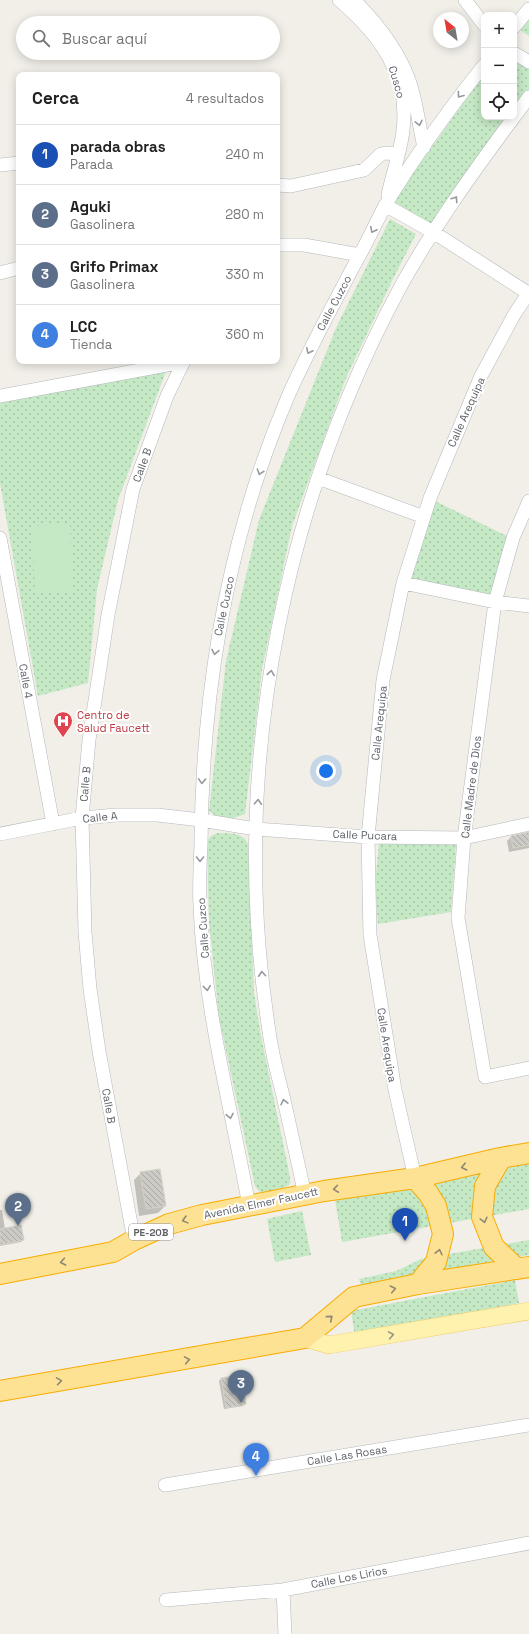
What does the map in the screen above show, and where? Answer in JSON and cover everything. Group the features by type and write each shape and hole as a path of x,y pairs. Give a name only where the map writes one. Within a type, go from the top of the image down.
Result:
{"highway":[{"name":"Avenida Elmer Faucett","path":"0,1274 113,1252 134,1240 169,1224 202,1215 305,1195 415,1178 529,1153"},
{"path":"501,1158 485,1186 482,1217 494,1247 523,1268"},
{"path":"415,1178 428,1193 436,1206 443,1234 436,1262 418,1284"},
{"path":"0,1392 305,1338 354,1298 418,1284 523,1268"}],"main road":[{"path":"305,1338 329,1345 529,1311"}],"street":[{"name":"Cusco","path":"339,0 373,35 392,62 403,94 403,130 386,205"},
{"path":"354,0 369,15 397,54 410,81 424,146"},
{"path":"465,0 481,21"},
{"path":"517,23 529,9"},
{"path":"517,55 529,62"},
{"name":"Calle Cuzco","path":"248,1206 219,1060 207,990 200,906 204,741 209,694 220,623 237,546 260,470 288,396 322,325 386,205 424,146 481,69"},
{"path":"517,113 529,97"},
{"path":"305,1195 272,1051 263,985 257,906 256,829 259,767 274,650 284,598 298,544 318,478 335,430 355,381 378,332 403,283 433,232 480,163 512,120"},
{"path":"280,185 290,186 364,170 381,154 397,154"},
{"path":"0,165 16,163"},
{"path":"386,205 433,232 529,292"},
{"path":"280,244 304,245 360,255"},
{"path":"0,273 16,269"},
{"name":"Calle Arequipa","path":"415,1178 395,1090 370,935 368,837 383,680 403,583 430,498 481,376 514,315 529,292"},
{"path":"0,396 172,364"},
{"name":"Calle B","path":"134,1240 99,1051 90,989 85,932 82,818 89,740 108,615 133,489 167,396 182,364"},
{"path":"318,478 424,517"},
{"name":"Calle Madre de Dios","path":"529,502 513,538 495,602 464,838 458,918 485,1077 529,1068"},
{"name":"Calle 4","path":"0,538 52,824"},
{"path":"403,583 495,602 529,606"},
{"name":"Calle A","path":"0,834 82,818 116,815 157,815 201,820"},
{"name":"Calle Pucara","path":"201,820 256,829 368,837 464,838 529,824"},
{"name":"Calle Las Rosas","path":"165,1485 529,1425"},
{"name":"Calle Los Lirios","path":"166,1600 283,1590 529,1543"},
{"path":"283,1590 285,1634"}],"green space":[{"path":"529,15 529,36 518,29"},
{"path":"517,56 529,63 529,91 517,108"},
{"path":"481,78 481,120 508,120 432,225 392,203"},
{"path":"390,219 416,234 346,378 292,526 262,669 245,814 231,818 217,816 209,811 226,661 259,520 336,328"},
{"path":"166,371 118,500 97,589 88,683 38,696 0,483 0,401"},
{"path":"431,499 515,540 502,602 404,585"},
{"path":"70,524 72,592 35,593 32,526"},
{"path":"217,833 231,833 239,835 248,844 254,993 261,1036 290,1177 290,1184 284,1188 266,1193 258,1191 255,1186 219,1017 209,923 207,841 211,836"},
{"path":"456,843 451,912 378,924 375,884 379,844"},
{"path":"529,1157 529,1209 342,1242 334,1193"},
{"path":"302,1211 311,1255 275,1262 267,1219"},
{"path":"529,1240 529,1255 361,1285 359,1279 396,1271 421,1259"},
{"path":"515,1280 519,1303 355,1336 351,1311"}],"building":[{"path":"529,832 529,845 513,848 511,836"},
{"path":"160,1169 166,1206 146,1209 140,1172"},
{"path":"21,1225 24,1240 0,1245 0,1229"},
{"path":"241,1375 246,1404 226,1408 221,1378"}],"place":[{"name":"Centro de Salud Faucett","path":"63,738"},
{"name":"Aguki","path":"18,1226"},
{"name":"parada obras","path":"405,1241"},
{"name":"Grifo Primax","path":"241,1403"},
{"name":"LCC","path":"256,1476"}]}
